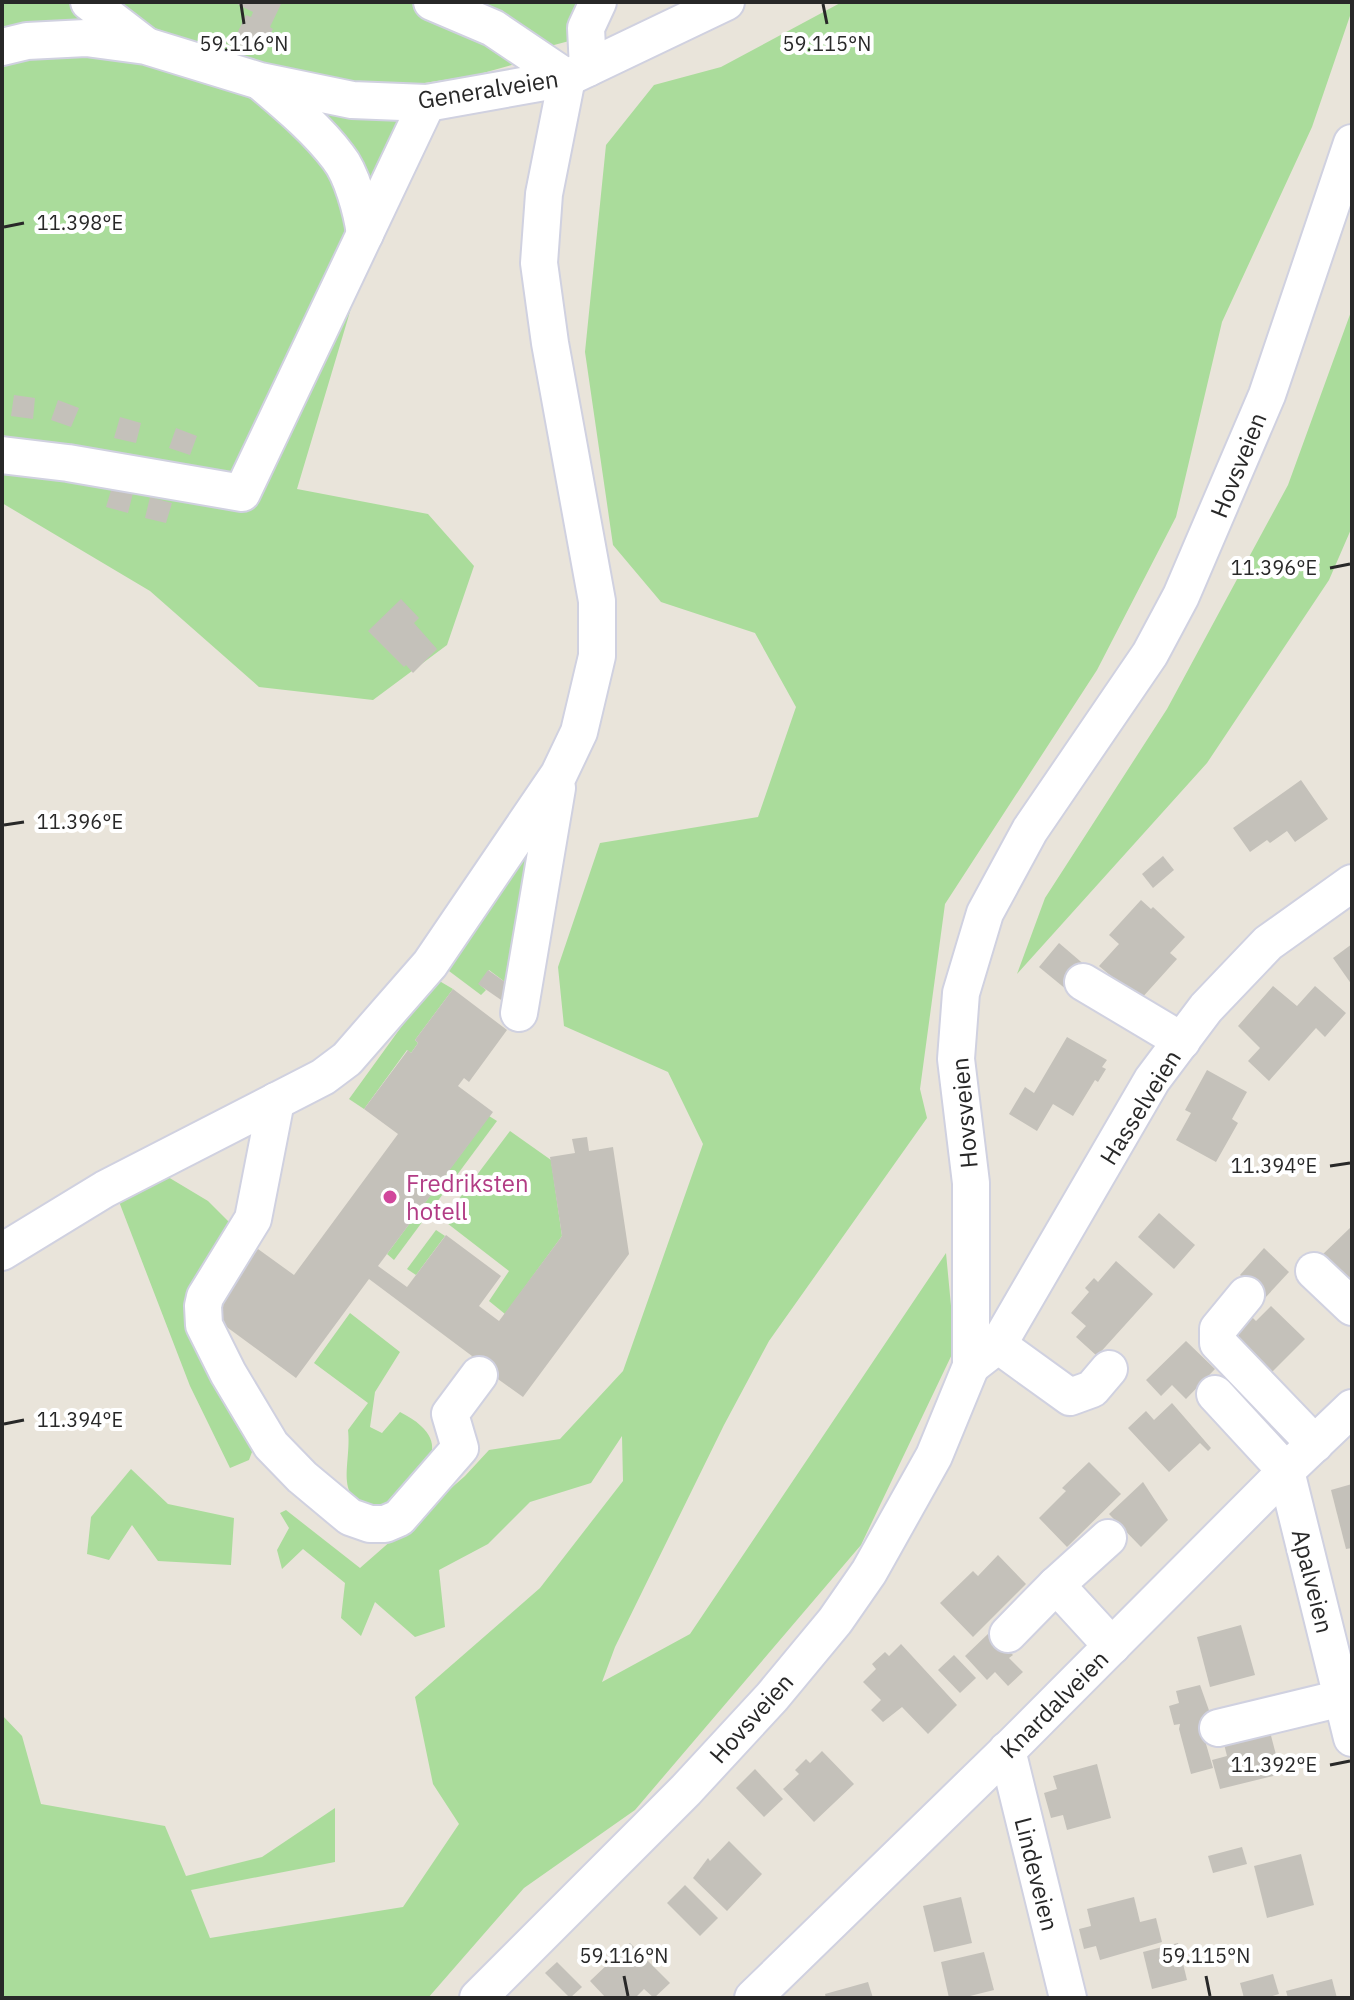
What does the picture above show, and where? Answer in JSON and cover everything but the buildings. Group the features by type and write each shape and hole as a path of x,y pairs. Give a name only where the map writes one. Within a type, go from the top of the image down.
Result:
{"street":[{"path":"89,2 146,46"},
{"path":"432,2 493,28 577,73"},
{"path":"2,1252 105,1189 323,1077 347,1059 430,964 559,774 579,732 597,656 597,601 550,343 539,263 544,194 586,28 598,2"},
{"name":"Generalveien","path":"2,47 27,41 86,38 146,46 260,81 352,100 427,103 577,73 726,2"},
{"path":"260,81 301,116 341,159 362,214 365,234"},
{"path":"2,455 68,463 242,493 427,103"},
{"name":"Hovsveien","path":"478,1998 686,1790 772,1697 835,1621 869,1572 934,1456 984,1356 971,1183 956,1059 961,993 985,913 1030,830 1150,654 1181,596 1267,395 1352,143"},
{"path":"519,1013 559,774"},
{"name":"Hasselveien","path":"984,1356 1152,1080 1206,1008 1268,943 1352,883"},
{"path":"1083,982 1182,1041"},
{"path":"276,1101 253,1219 205,1297 203,1306 204,1325 228,1373 271,1445 302,1477 350,1517 370,1524 385,1524 399,1518 460,1448 450,1414 479,1375"},
{"path":"1314,1271 1352,1307"},
{"path":"1246,1295 1218,1329 1218,1343 1315,1444"},
{"path":"984,1356 1070,1397 1092,1389 1109,1369"},
{"path":"1215,1394 1286,1471"},
{"name":"Knardalveien","path":"753,1998 1352,1408"},
{"name":"Apalveien","path":"1286,1471 1352,1738"},
{"path":"1008,1634 1108,1538"},
{"path":"1056,1585 1112,1646"},
{"path":"1218,1728 1342,1698"},
{"name":"Lindeveien","path":"1007,1750 1068,1998"}],"green space":[{"path":"2,2 590,2 573,40 520,54 519,63 476,75 418,84 297,489 428,514 474,566 447,645 373,700 259,687 150,591 2,503"},
{"path":"842,2 1352,2 1352,10 1312,127 1222,322 1176,517 1097,670 945,904 920,1089 927,1118 769,1341 724,1425 615,1647 602,1682 690,1634 946,1253 955,1348 861,1545 635,1810 524,1888 428,1998 2,1998 2,1715 22,1736 41,1804 165,1826 186,1876 262,1857 335,1808 335,1862 191,1890 210,1938 403,1907 459,1824 433,1784 415,1697 540,1588 623,1481 622,1436 591,1483 530,1502 488,1544 439,1570 445,1627 415,1637 375,1602 361,1636 341,1618 345,1583 303,1549 282,1569 277,1550 289,1528 280,1513 286,1510 360,1568 465,1476 489,1450 560,1439 623,1371 703,1144 668,1072 564,1026 558,967 600,843 758,817 796,707 755,633 661,602 613,545 585,352 606,145 654,85 721,67"},
{"path":"1352,309 1352,527 1329,580 1207,763 1017,974 1045,898 1167,709 1288,485"},
{"path":"532,837 504,1002 505,982 489,970 479,984 486,990 481,995 445,968"},
{"path":"436,979 453,989 415,1040 418,1043 411,1053 407,1050 364,1109 349,1099"},
{"path":"489,1116 497,1121 394,1260 387,1254"},
{"path":"510,1131 551,1160 562,1236 505,1314 489,1301 509,1271 443,1220"},
{"path":"158,1171 208,1201 237,1230 189,1295 249,1430 252,1452 249,1460 230,1468 190,1386 118,1199"},
{"path":"436,1230 445,1236 416,1275 407,1269"},
{"path":"350,1313 400,1352 375,1392 370,1427 382,1433 400,1412 421,1426 430,1438 432,1450 428,1462 410,1485 375,1509 353,1497 347,1479 348,1430 368,1403 314,1363"},
{"path":"131,1469 168,1504 234,1518 231,1565 158,1561 132,1525 109,1560 87,1554 91,1517"}],"place":[{"name":"Fredriksten hotell","path":"390,1197"}]}
